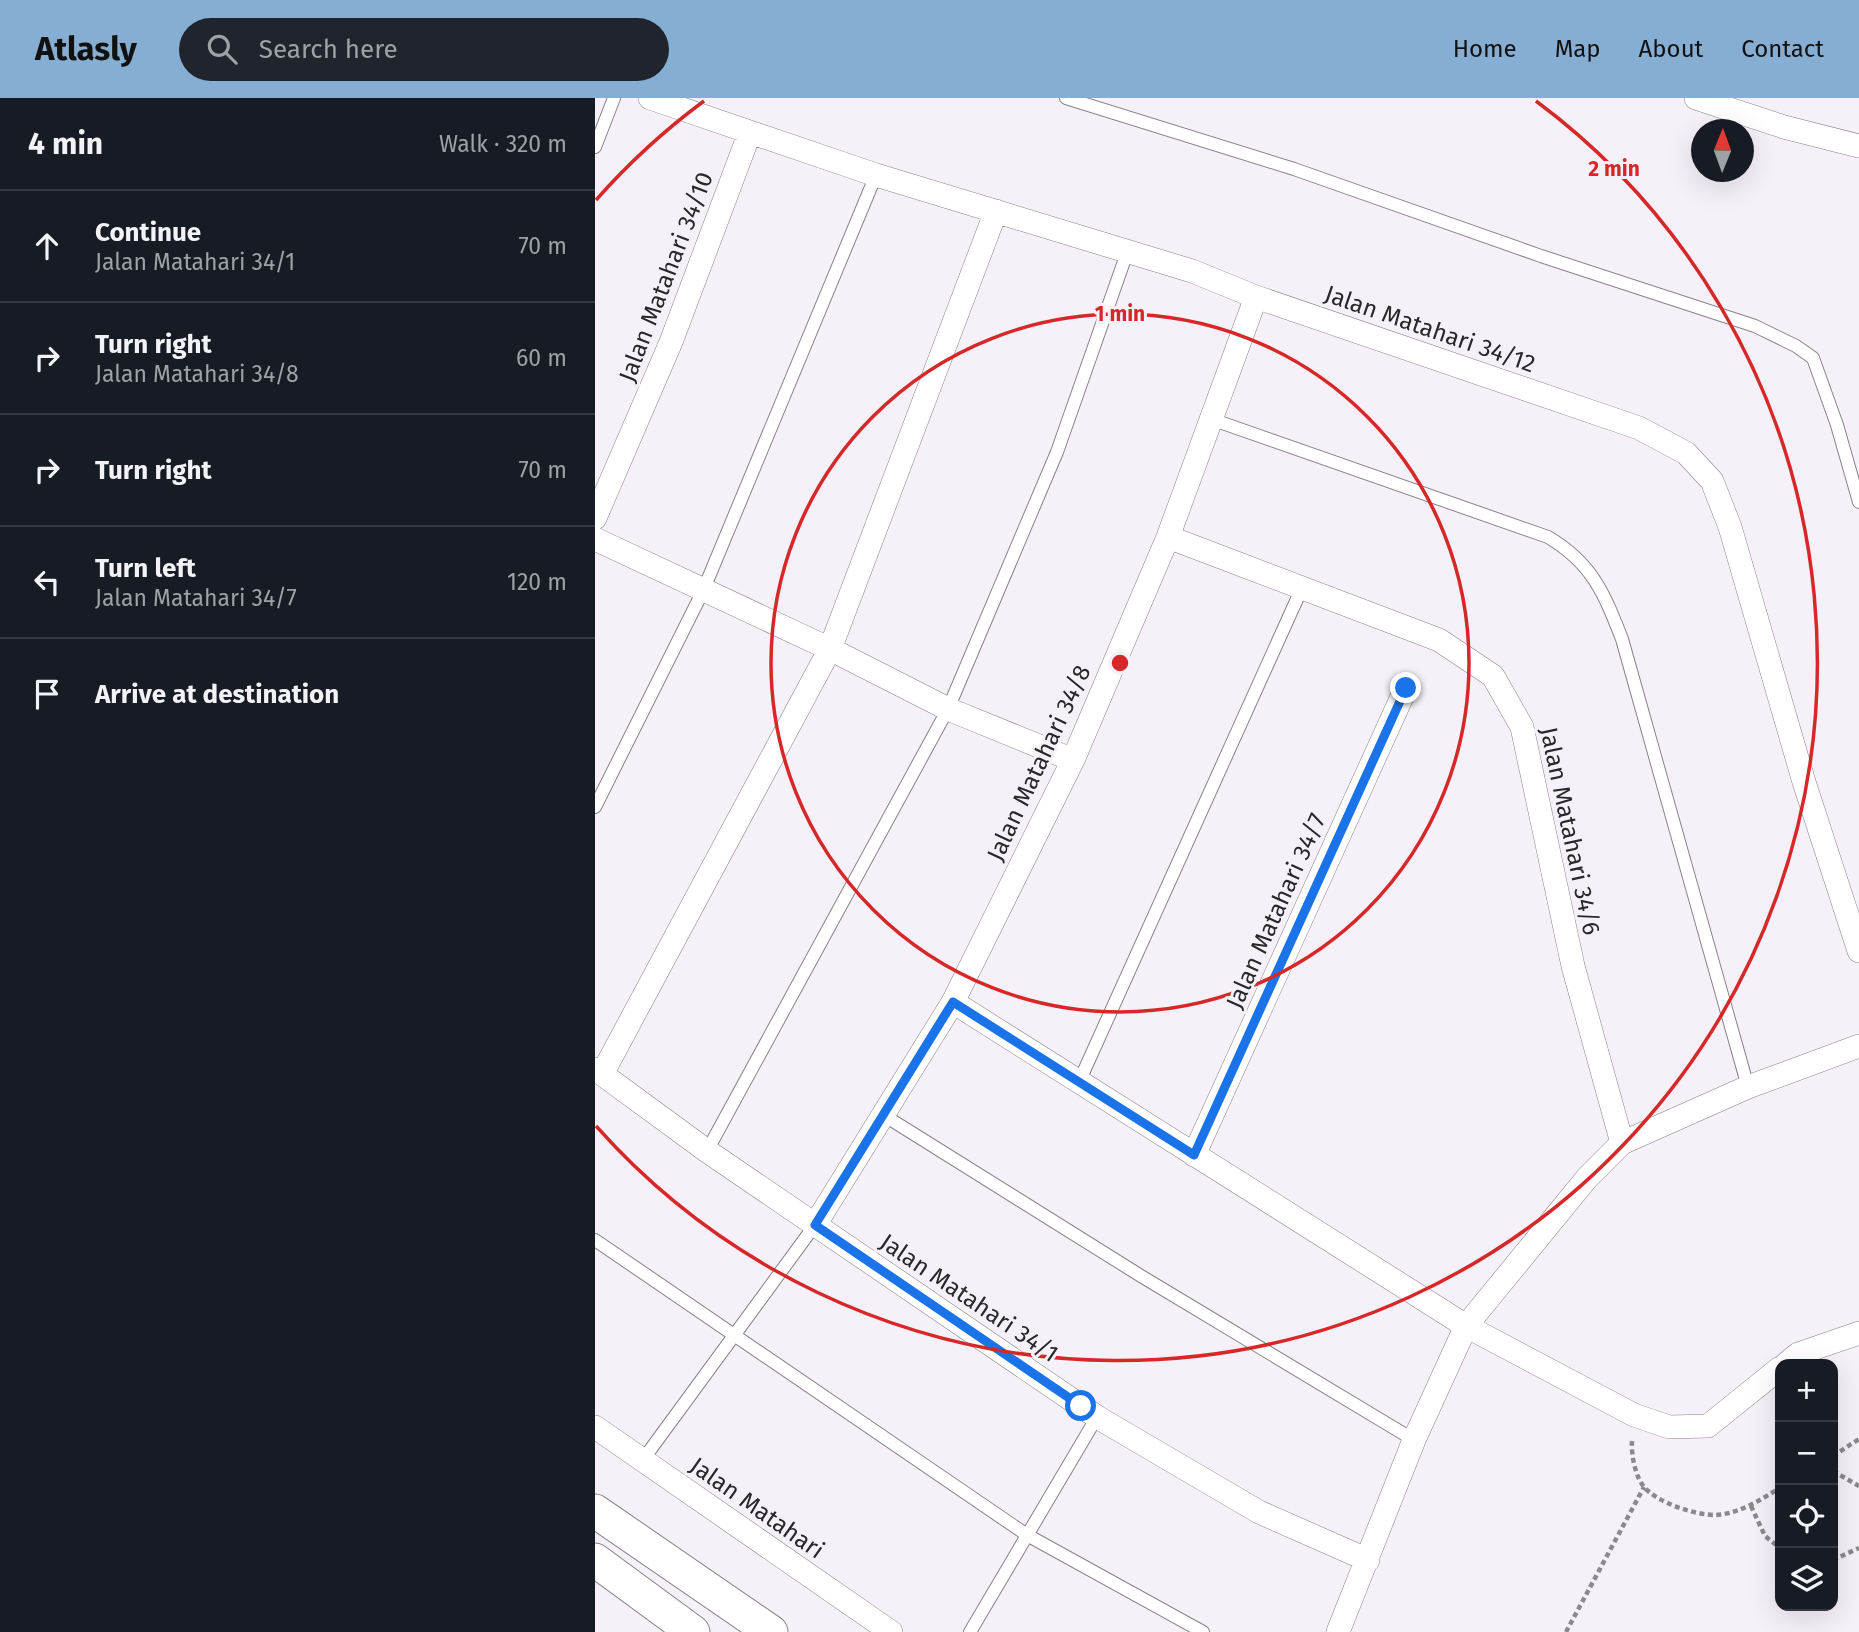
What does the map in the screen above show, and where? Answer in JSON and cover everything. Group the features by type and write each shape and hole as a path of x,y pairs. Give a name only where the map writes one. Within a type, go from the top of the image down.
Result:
{"main road":[{"path":"595,1511 771,1632"},
{"path":"595,1560 693,1632"}],"street":[{"name":"Jalan Matahari 34/12","path":"650,98 876,175 1128,250 1255,297 1639,428 1686,453 1712,481 1730,527 1804,782 1859,951"},
{"path":"1696,98 1784,127 1859,146"},
{"name":"Jalan Matahari 34/10","path":"595,518 671,342 750,132"},
{"path":"599,1072 830,649 996,211"},
{"name":"Jalan Matahari 34/8","path":"815,1225 885,1116 953,1002 1073,760 1168,537 1255,297"},
{"name":"Jalan Matahari 34/6","path":"1168,537 1439,640 1493,676 1522,727 1573,966 1622,1143"},
{"path":"595,539 830,649 948,709 1073,760"},
{"name":"Jalan Matahari 34/7","path":"1194,1155 1406,688"},
{"path":"953,1002 1466,1326 1634,1415 1669,1427 1708,1426 1775,1372"},
{"path":"1338,1632 1414,1440 1466,1326 1587,1178 1622,1143 1748,1087 1859,1046"},
{"name":"Jalan Matahari 34/1","path":"599,1072 707,1151 1097,1417 1259,1512 1368,1560"},
{"path":"1792,1359 1798,1354 1859,1333"},
{"name":"Jalan Matahari","path":"595,1427 891,1632"}],"lane":[{"path":"595,147 614,98"},
{"path":"1066,98 1294,169 1755,326 1797,346 1813,358 1837,425 1859,502"},
{"path":"595,807 703,591 876,175"},
{"path":"707,1151 948,709 1056,452 1128,250"},
{"path":"1211,419 1548,537 1573,552 1595,579 1622,639 1748,1087"},
{"path":"1079,1082 1302,588"},
{"path":"885,1116 1129,1269 1414,1440"},
{"path":"642,1461 815,1225"},
{"path":"595,1240 1027,1535 1203,1632"},
{"path":"970,1632 1097,1417"}],"path":[{"path":"1634,1415 1631,1455 1644,1488 1682,1510 1716,1515 1751,1506 1775,1491"},
{"path":"1838,1453 1859,1439"},
{"path":"1838,1474 1859,1486"},
{"path":"1566,1632 1644,1488"},
{"path":"1751,1506 1765,1536 1775,1544"},
{"path":"1838,1558 1859,1548"}],"route":[{"path":"1081,1406 815,1225 885,1116 953,1002 1194,1155 1406,688"}]}
